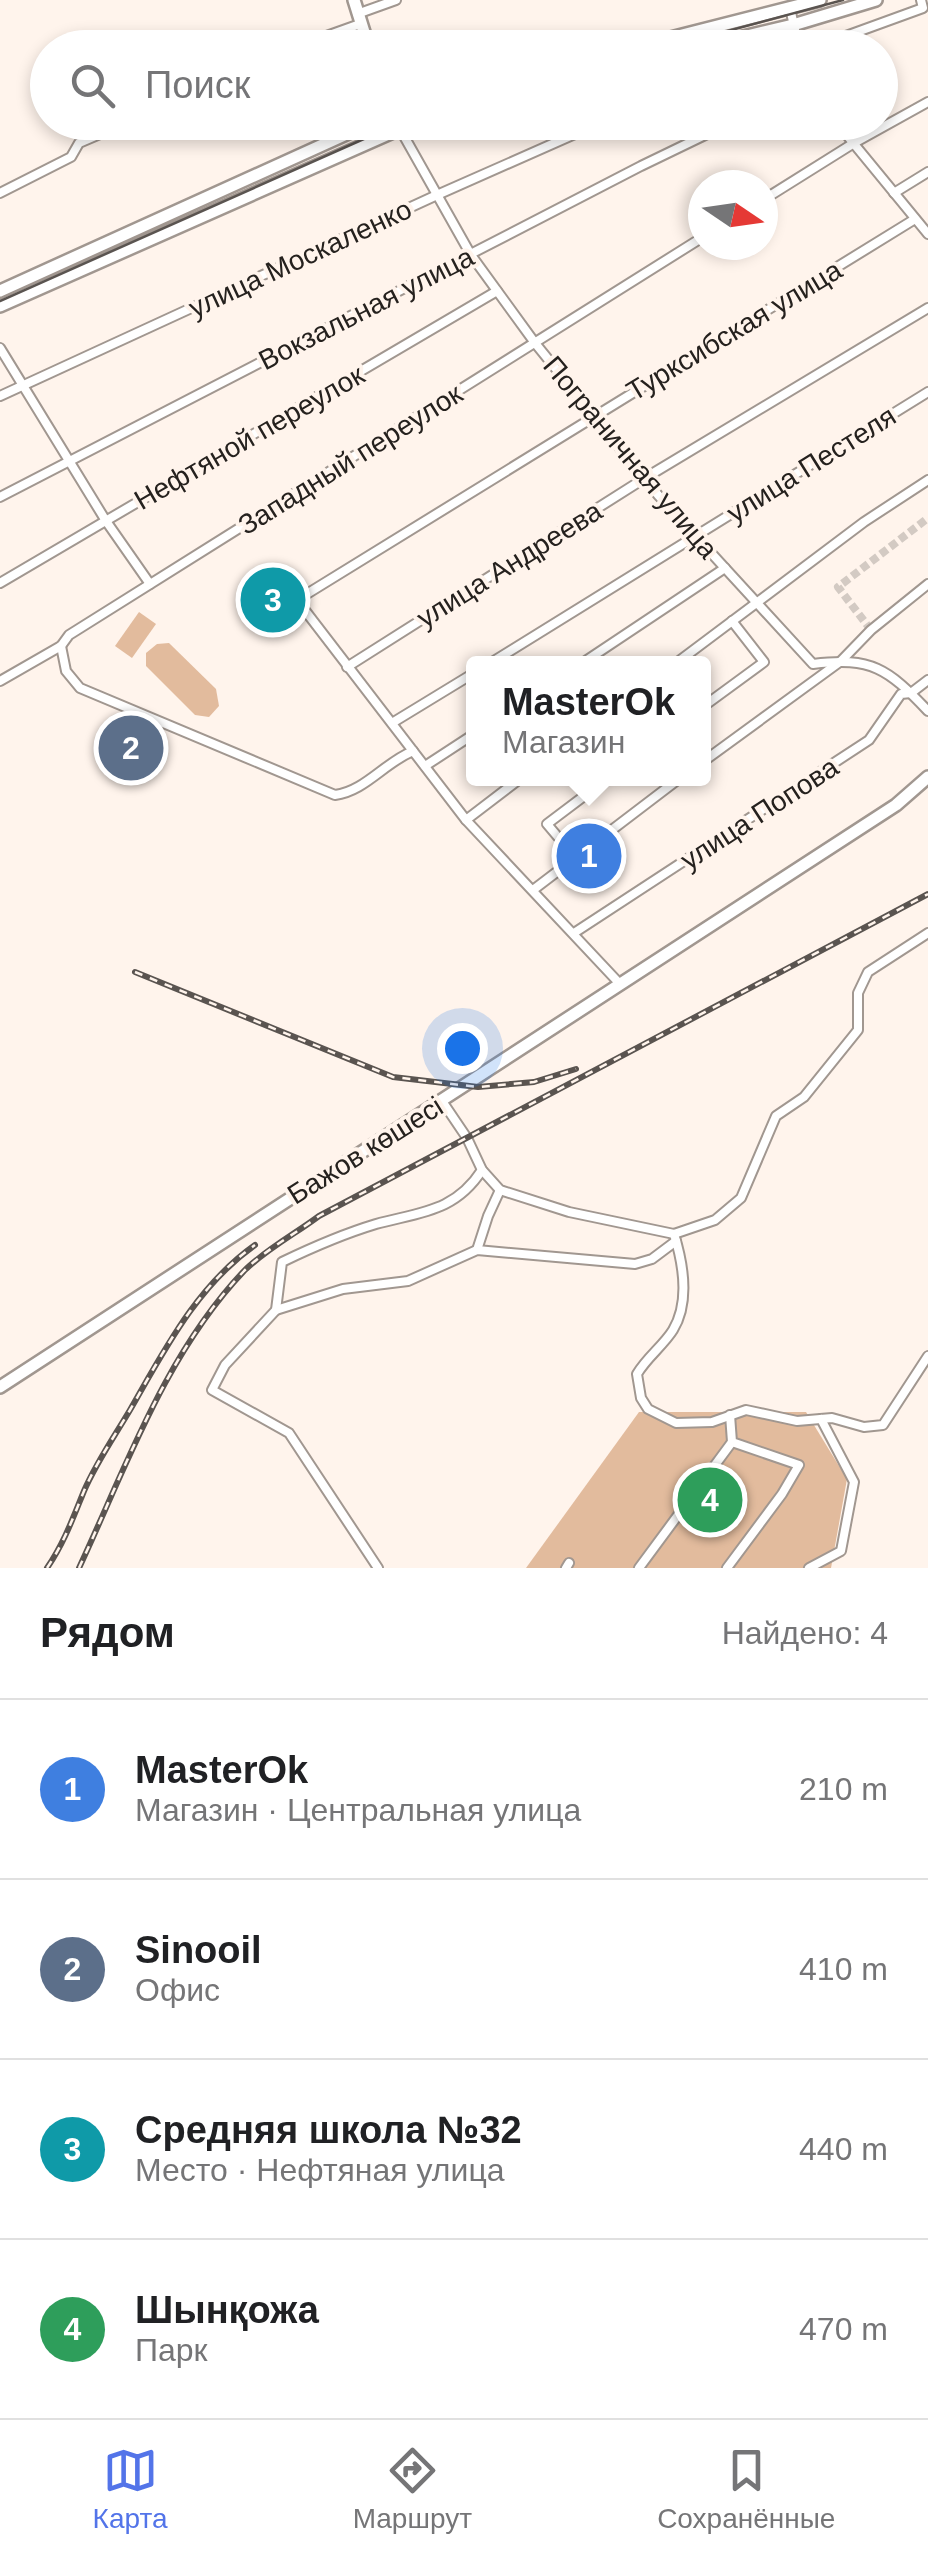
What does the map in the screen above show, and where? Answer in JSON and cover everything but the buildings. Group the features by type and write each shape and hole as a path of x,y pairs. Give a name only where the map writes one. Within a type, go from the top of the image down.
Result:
{"main road":[{"path":"354,0 362,30"},
{"path":"703,30 820,0"},
{"path":"772,30 876,0"},
{"path":"0,291 333,140"},
{"path":"0,306 368,140"},
{"name":"Бажов көшесі","path":"0,1387 896,805 928,778"}],"street":[{"path":"333,30 396,0"},
{"path":"862,30 923,8 921,0"},
{"path":"790,8 794,30"},
{"path":"898,118 928,102"},
{"path":"0,193 71,157 79,143 86,140"},
{"name":"Пограничная улица","path":"407,140 471,255 536,343 645,478 812,664 841,660 872,664 928,711"},
{"name":"улица Москаленко","path":"0,396 561,140"},
{"name":"Вокзальная улица","path":"0,497 697,140"},
{"path":"778,190 858,140"},
{"path":"854,142 928,234"},
{"path":"894,193 928,172"},
{"name":"Турксибская улица","path":"347,667 298,600 916,218"},
{"name":"Западный переулок","path":"0,681 688,247"},
{"name":"Нефтяной переулок","path":"0,583 497,291"},
{"name":"улица Андреева","path":"347,667 645,478 928,308"},
{"path":"0,348 150,584"},
{"name":"улица Пестеля","path":"502,656 928,392"},
{"path":"685,656 756,601 928,480"},
{"path":"593,656 725,568"},
{"path":"711,756 841,660 928,584"},
{"path":"711,701 764,662 732,620"},
{"path":"61,646 66,671 80,688 335,795 351,793 396,758 413,751"},
{"path":"347,667 466,820 620,984"},
{"path":"392,724 466,678"},
{"name":"улица Попова","path":"574,933 869,740 901,694 911,693 928,680"},
{"path":"424,766 466,739"},
{"path":"466,820 511,786"},
{"path":"574,856 547,824 597,786"},
{"path":"533,890 669,786"},
{"path":"378,1568 289,1434 212,1390 225,1365 276,1310 343,1289 408,1282 478,1250 634,1264 652,1260 675,1238 715,1220 741,1198 776,1116 804,1098 858,1030 858,992 868,972 928,933"},
{"path":"442,1101 467,1138 482,1170 500,1190 568,1212 675,1238"},
{"path":"276,1310 282,1262 322,1242 434,1210 470,1189 482,1170"},
{"path":"478,1250 500,1190"},
{"path":"675,1238 684,1274 680,1311 673,1330 637,1374 648,1409 676,1423 712,1422 746,1410 798,1422 832,1418 864,1427 883,1425 928,1356"},
{"path":"639,1568 732,1442 730,1415"},
{"path":"809,1568 841,1551 854,1482 821,1419"},
{"path":"727,1568 800,1464 732,1442"}],"shaded area":[{"path":"139,612 156,624 132,658 115,646"},
{"path":"169,643 216,689 219,706 209,717 195,715 146,666 146,653 157,644"},
{"path":"639,1412 806,1412 847,1479 831,1568 526,1568"}],"tunnel":[{"path":"871,630 838,587 928,518"}],"tram line":[{"path":"731,30 843,0"},
{"path":"0,301 362,140"}],"railway":[{"path":"79,1568 170,1374 216,1303 261,1256 319,1216 928,894"},
{"path":"135,972 393,1077 478,1087 534,1082 576,1069"},
{"path":"47,1568 94,1470 170,1342 199,1299 234,1261 255,1245"}],"place":[{"name":"Средняя школа №32","path":"273,600"},
{"name":"Sinooil","path":"131,748"},
{"name":"MasterOk","path":"589,856"},
{"name":"Шынқожа","path":"710,1500"}]}
